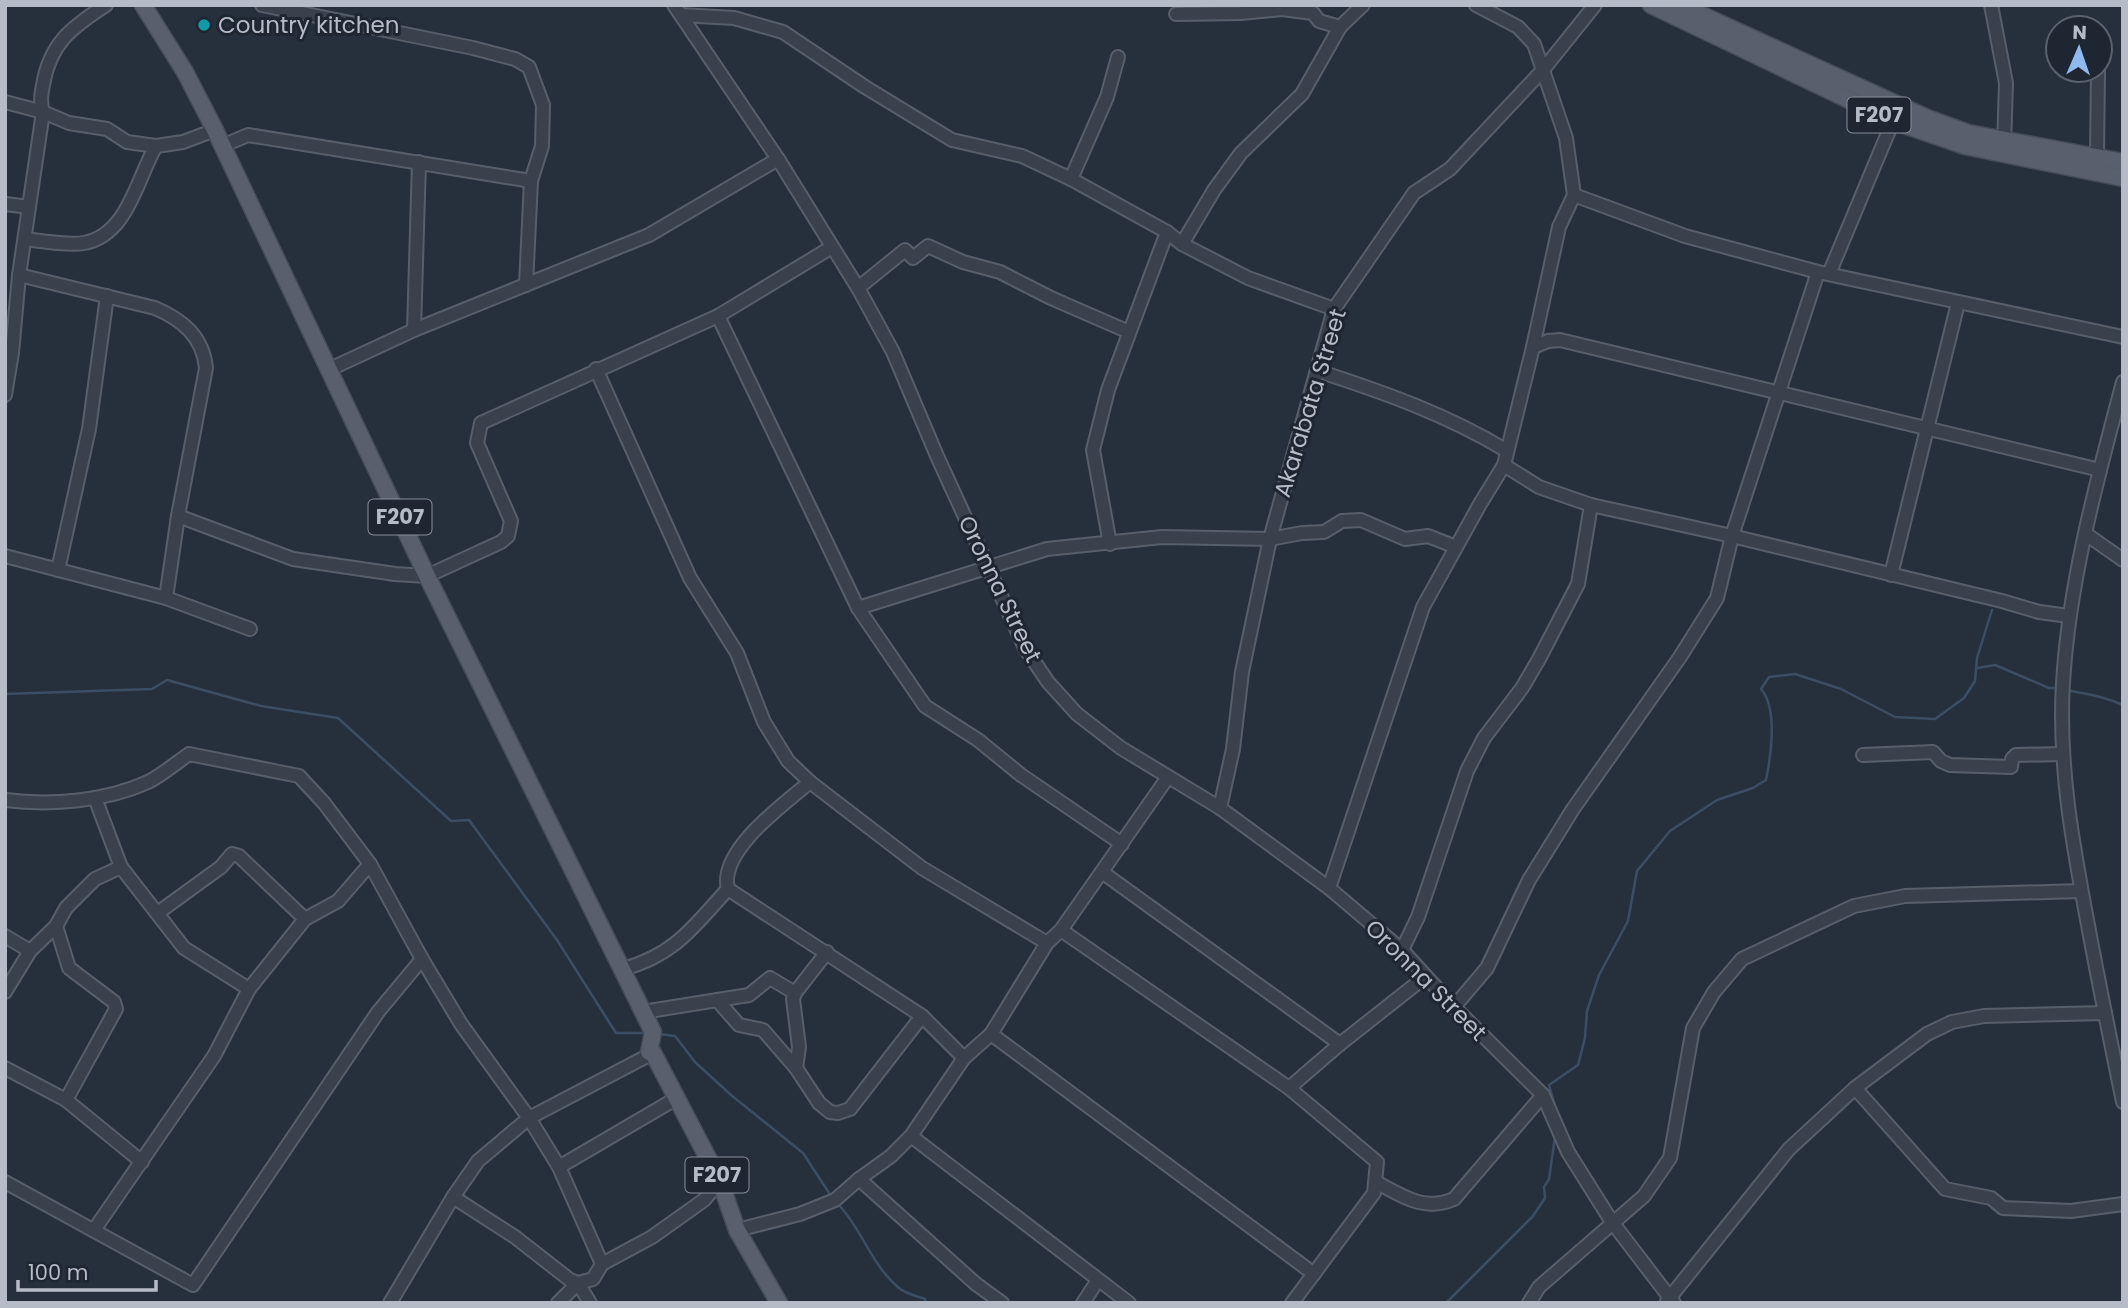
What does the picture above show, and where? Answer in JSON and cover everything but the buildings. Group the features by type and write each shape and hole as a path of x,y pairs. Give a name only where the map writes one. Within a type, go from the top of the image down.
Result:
{"main road":[{"name":"F207","path":"143,5 185,72 215,130 427,576 650,1024"},
{"name":"F207","path":"1651,5 1893,121 1965,146 2004,146 2096,156 2123,162"},
{"name":"F207","path":"1680,5 1927,118 2004,146 2123,178"},
{"path":"650,1024 651,1052"},
{"name":"F207","path":"651,1052 720,1181 737,1230 779,1303"}],"street":[{"path":"5,395 43,112 40,102 47,61 68,33 106,5"},
{"path":"262,5 472,48 515,59 529,67 543,104 542,146 530,181 526,285"},
{"path":"1182,244 1214,190 1241,153 1302,94 1340,27 1363,5"},
{"path":"1329,888 1423,607 1504,466 1559,227 1574,195 1566,138 1534,44 1518,27 1476,5"},
{"name":"Akarabata Street","path":"1220,808 1233,749 1242,672 1270,539 1334,309 1414,193 1450,169 1542,71 1595,5"},
{"path":"1991,5 2006,83 2004,146"},
{"path":"1176,14 1282,9 1313,13 1319,21 1340,27"},
{"path":"678,10 734,18 783,32 864,87 952,140 1022,156 1071,179 1167,232 1182,244 1248,278 1334,309"},
{"name":"Oronna Street","path":"678,10 778,159 858,288 893,352 1025,648 1048,681 1077,715 1121,748 1220,808 1329,888 1402,950 1454,1007 1544,1096"},
{"path":"1071,179 1107,97 1118,58"},
{"path":"2096,156 2098,84"},
{"path":"5,102 43,112 69,123 107,129 127,142 156,146 183,142 215,130"},
{"path":"1454,1007 1487,968 1529,880 1573,809 1681,657 1717,598 1732,536 1779,394 1824,273 1893,121"},
{"path":"222,146 248,135 530,181"},
{"path":"24,239 83,244 112,229 131,200 156,146"},
{"path":"330,369 414,330 649,235 778,159"},
{"path":"414,330 419,162"},
{"path":"1574,195 1685,236 1824,273 2123,337"},
{"path":"5,204 29,207"},
{"path":"1110,544 1093,450 1108,390 1167,232"},
{"path":"858,288 905,250 913,258 928,246 963,262 999,272 1129,332"},
{"path":"178,516 293,558 394,574 427,576 501,542 508,536 511,521 477,443 481,423 718,316 832,247"},
{"path":"19,275 155,308 172,315 194,334 202,348 206,369 178,516 166,598"},
{"path":"58,570 89,429 107,296"},
{"path":"1891,575 1958,303"},
{"path":"718,316 858,608 925,706 978,740 1021,775 1122,844"},
{"path":"1533,347 1560,340 2100,470"},
{"path":"596,369 690,578 737,653 764,722 788,761 810,782 922,868 1047,943"},
{"path":"1318,371 1433,413 1473,430 1507,451"},
{"path":"2123,382 2100,470 2069,616 2063,705 2063,754 2070,825 2105,1013 2116,1037 2123,1102"},
{"path":"1504,466 1539,487 1591,505 1732,536 2039,612 2069,616"},
{"path":"1402,950 1418,917 1467,771 1484,738 1522,688 1578,584 1591,505"},
{"path":"858,608 987,566 1047,550 1162,537 1270,539 1324,532 1342,521 1361,520 1405,539 1428,536 1456,547"},
{"path":"2086,534 2123,559"},
{"path":"5,556 166,598 250,629"},
{"path":"1863,755 1933,752 1941,761 1950,765 2011,767 2016,755 2063,754"},
{"path":"5,800 21,802 95,798 149,782 189,754 299,776 324,803 370,864 461,1024 529,1118 559,1167 603,1264"},
{"path":"737,1230 835,1200 891,1156 911,1136 964,1058 991,1034 1047,943 1061,930 1168,777"},
{"path":"810,782 755,829 728,868 726,879 729,888 922,1016 964,1058"},
{"path":"95,798 121,867 159,912 184,948 249,989"},
{"path":"159,912 222,867 232,854 239,856 305,919"},
{"path":"94,1230 214,1056 249,989 305,919 338,901 370,864"},
{"path":"5,992 30,951 56,926 66,908 94,879 121,867"},
{"path":"1102,872 1340,1044"},
{"path":"623,969 643,963 677,944 729,888"},
{"path":"1529,1303 1539,1287 1644,1196 1670,1158 1693,1028 1714,992 1742,959 1854,906 1905,895 2081,891"},
{"path":"56,926 69,968 114,1002 116,1009 66,1100"},
{"path":"1061,930 1289,1088 1377,1162 1374,1193 1292,1303"},
{"path":"5,936 30,951"},
{"path":"796,1068 799,1047 793,999 827,952"},
{"path":"5,1182 193,1284 377,1012 422,959"},
{"path":"1289,1088 1425,977"},
{"path":"650,1024 649,1011 749,995 770,978 795,993"},
{"path":"717,1000 739,1025 763,1030 796,1068 819,1103 831,1112 838,1113 850,1108 922,1016"},
{"path":"1376,1182 1410,1201 1429,1205 1454,1199 1544,1096 1568,1152 1612,1222 1670,1301 1788,1149 1855,1088 1927,1034 1952,1022 1984,1016 2105,1013"},
{"path":"991,1034 1314,1274"},
{"path":"390,1303 453,1197 478,1161 529,1118 651,1052"},
{"path":"5,1068 66,1100 142,1163"},
{"path":"1855,1088 1945,1189 1991,1198 2003,1208 2071,1211 2123,1204"},
{"path":"559,1167 677,1098"},
{"path":"911,1136 1129,1303"},
{"path":"859,1179 976,1284 1002,1303"},
{"path":"558,1303 578,1283 593,1279 603,1264 652,1237 704,1200 720,1181"},
{"path":"453,1197 515,1237 570,1280 578,1283 590,1303"},
{"path":"1083,1303 1098,1280"}],"waterway":[{"path":"1558,1117 1549,1085 1578,1065 1585,1038 1587,1011 1599,975 1628,921 1637,871 1670,831 1717,800 1753,788 1766,780 1771,746 1771,720 1770,708 1761,689 1769,677 1795,674 1841,689 1895,717 1935,719 1964,698 1975,681 1977,658 1992,610"},
{"path":"1977,668 1995,665 2049,688 2059,688"},
{"path":"5,694 152,689 167,680 261,706 338,718 451,821 469,820 557,940 616,1033 646,1033"},
{"path":"2066,690 2102,697 2123,705"},
{"path":"659,1034 675,1036 695,1062 731,1095 803,1153 831,1196"},
{"path":"1446,1303 1533,1216 1545,1198 1544,1187 1549,1179 1555,1137"},
{"path":"838,1204 881,1269 899,1288 925,1299 926,1303"}],"place":[{"name":"Country kitchen","path":"204,25"}]}
